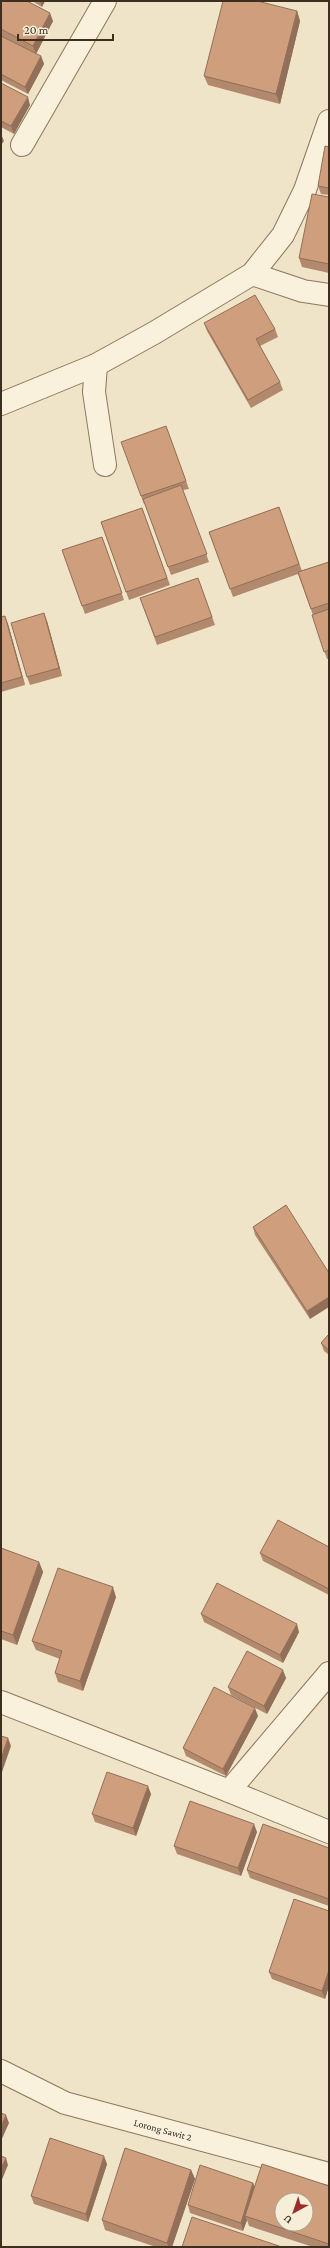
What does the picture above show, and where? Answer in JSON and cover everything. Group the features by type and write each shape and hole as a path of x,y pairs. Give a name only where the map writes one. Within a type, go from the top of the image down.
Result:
{"street":[{"path":"22,145 105,1"},
{"path":"1,404 96,364 154,333 252,274 282,235 305,190 329,121"},
{"path":"252,274 303,291 329,295"},
{"path":"96,364 94,392 105,465"},
{"path":"229,1791 329,1673"},
{"path":"1,1702 229,1791 329,1832"},
{"name":"Lorong Sawit 2","path":"1,2072 65,2103 329,2174"}],"building":[{"path":"1,1 27,1 50,13 33,46 1,29"},
{"path":"223,1 257,1 297,11 276,94 204,76"},
{"path":"1,36 41,56 25,87 1,74"},
{"path":"1,83 28,97 11,126 1,121"},
{"path":"325,146 329,147 329,188 318,186"},
{"path":"312,194 329,197 329,264 299,258"},
{"path":"255,295 275,329 256,339 280,382 248,400 204,323"},
{"path":"166,426 186,481 141,496 121,442"},
{"path":"181,485 207,554 168,567 143,499"},
{"path":"279,507 299,564 230,589 209,532"},
{"path":"142,508 167,578 126,592 101,522"},
{"path":"102,537 122,593 82,606 62,550"},
{"path":"329,562 329,603 311,609 298,572"},
{"path":"198,578 212,617 155,637 140,598"},
{"path":"329,609 329,650 324,652 312,615"},
{"path":"44,613 59,668 27,677 11,623"},
{"path":"5,616 22,677 1,683 1,617"},
{"path":"286,1205 329,1273 329,1297 307,1311 253,1227"},
{"path":"329,1334 329,1350 321,1343"},
{"path":"278,1520 329,1547 329,1589 260,1553"},
{"path":"1,1548 39,1562 13,1635 1,1631"},
{"path":"58,1568 113,1587 80,1681 55,1673 62,1651 32,1641"},
{"path":"217,1583 297,1624 280,1655 201,1614"},
{"path":"247,1651 283,1670 264,1706 228,1687"},
{"path":"214,1687 255,1708 223,1769 183,1748"},
{"path":"1,1736 8,1738 1,1759"},
{"path":"107,1772 148,1786 133,1828 92,1814"},
{"path":"190,1801 254,1824 238,1868 174,1846"},
{"path":"263,1824 329,1848 329,1899 247,1870"},
{"path":"294,1899 329,1911 329,1970 322,1991 269,1972"},
{"path":"1,2113 6,2115 1,2127"},
{"path":"50,2138 104,2156 86,2214 31,2196"},
{"path":"125,2148 191,2170 167,2243 102,2220"},
{"path":"1,2156 6,2158 1,2168"},
{"path":"262,2164 329,2186 329,2244 293,2232 314,2232 314,2192 274,2192 274,2226 245,2216"},
{"path":"200,2165 253,2183 241,2223 188,2205"},
{"path":"192,2217 282,2247 182,2247"}]}
